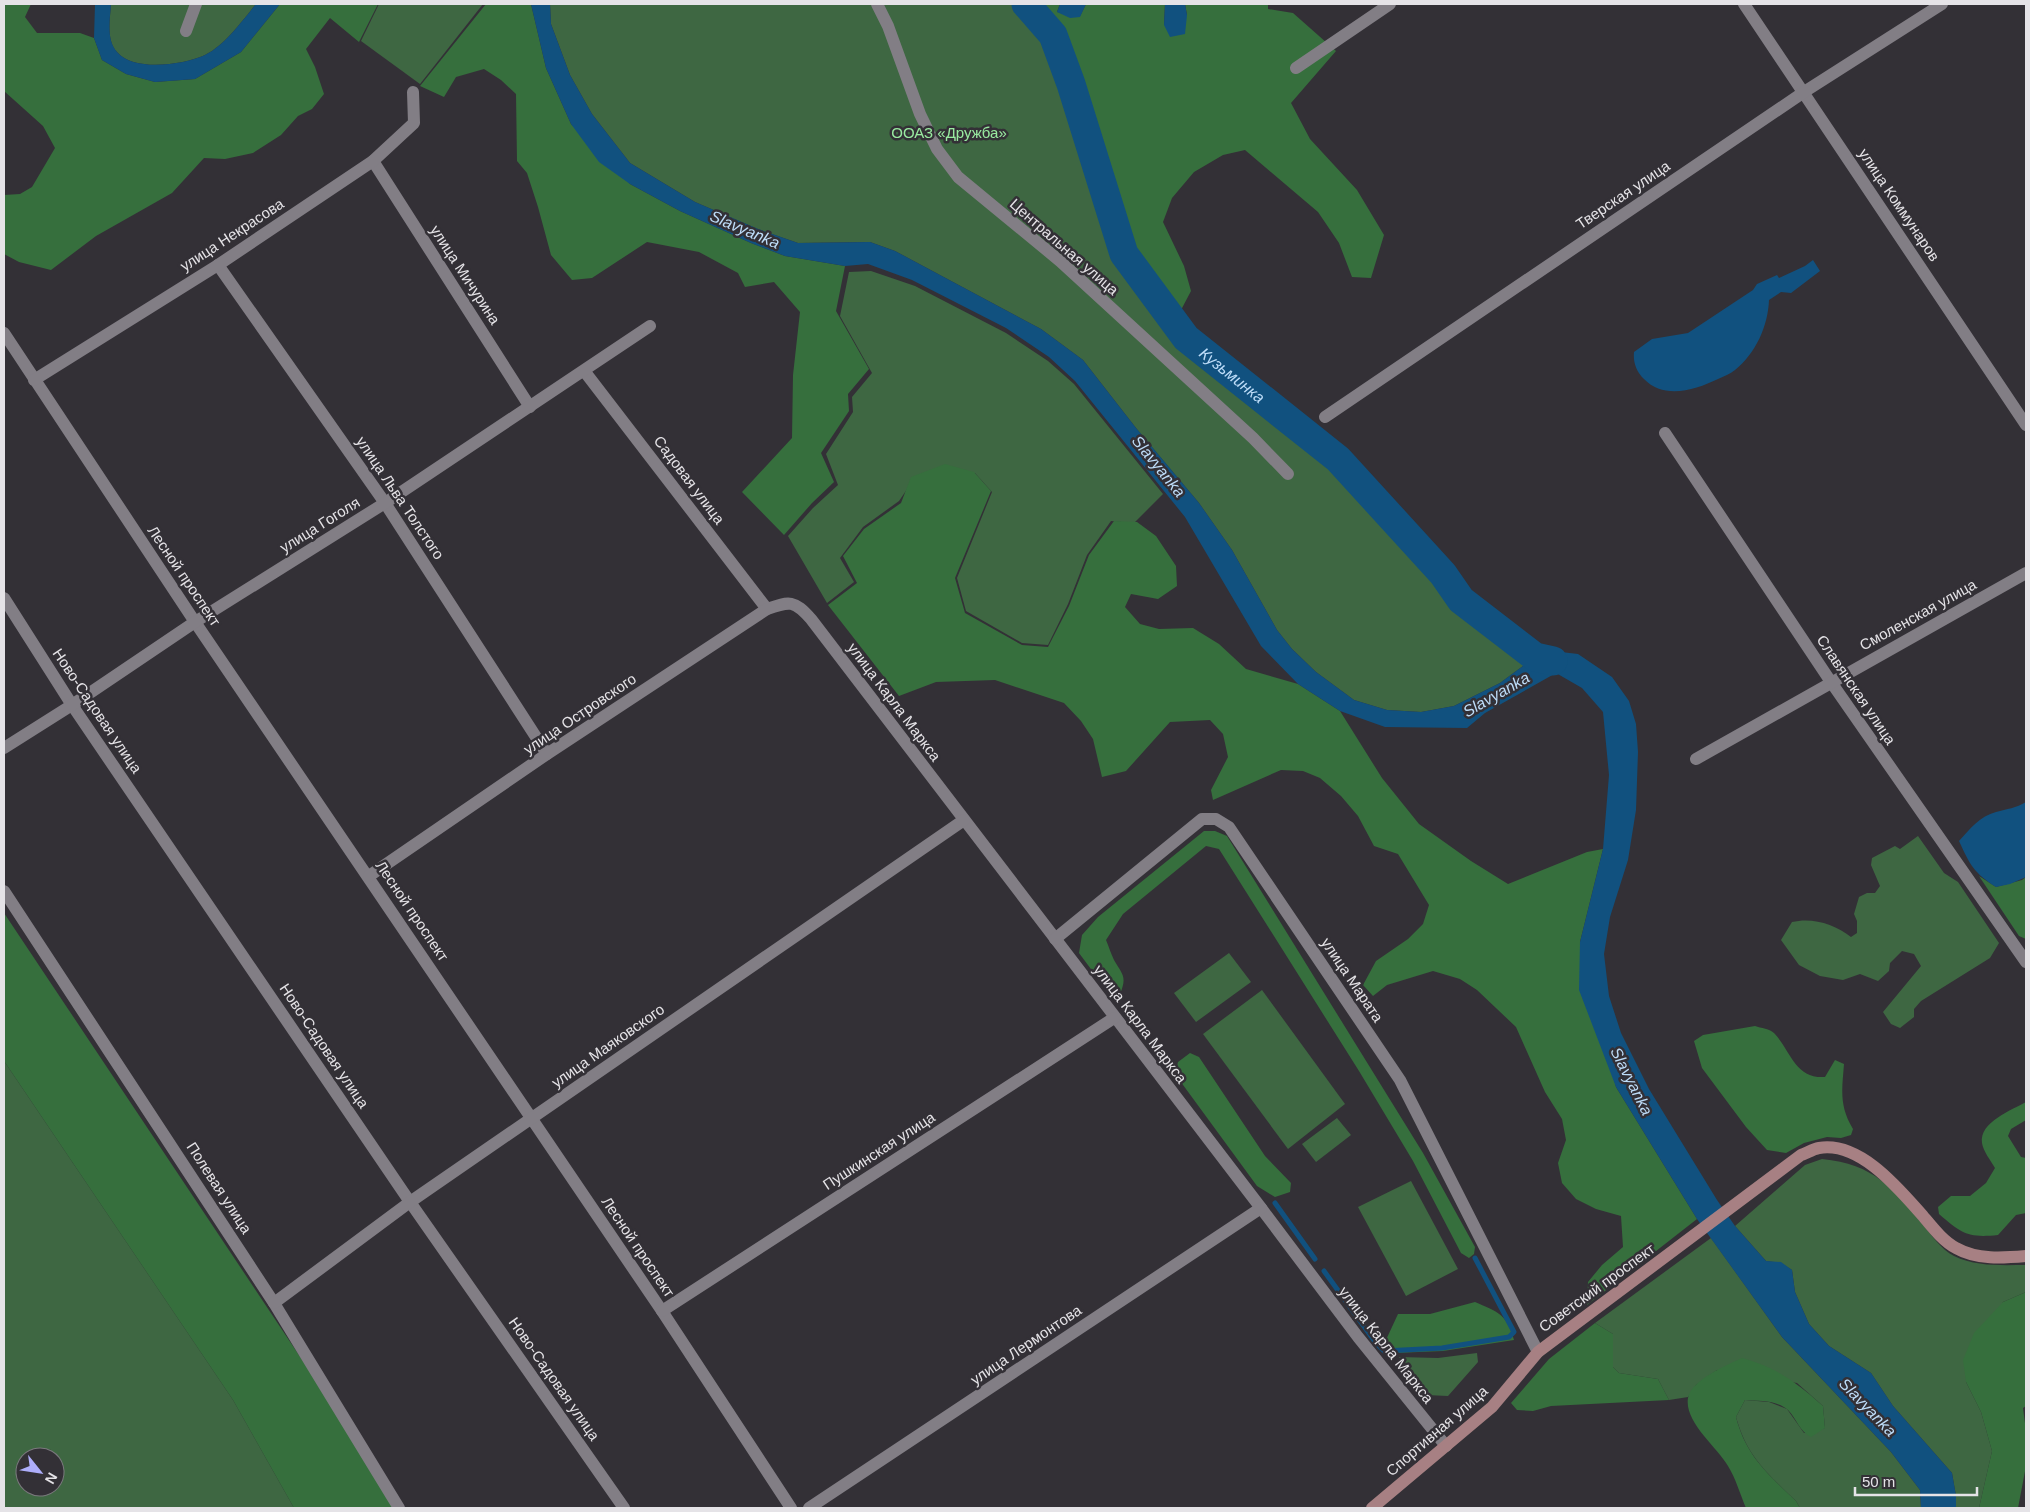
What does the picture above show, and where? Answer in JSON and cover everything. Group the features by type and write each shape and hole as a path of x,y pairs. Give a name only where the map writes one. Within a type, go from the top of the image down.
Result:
{"street":[{"path":"186,31 196,4"},
{"name":"Центральная улица","path":"876,4 888,26 920,114 938,149 958,177 1060,261 1253,438 1288,474"},
{"path":"1296,68 1390,4"},
{"name":"улица Коммунаров","path":"1744,4 2026,425"},
{"name":"Тверская улица","path":"1325,417 1804,92 1942,4"},
{"name":"улица Некрасова","path":"34,380 218,264 373,161 414,123 413,92"},
{"name":"улица Мичурина","path":"373,161 530,407"},
{"name":"улица Льва Толстого","path":"218,264 385,503 548,754"},
{"name":"улица Гоголя","path":"4,748 72,705 195,622 385,503 585,372 650,326"},
{"name":"Лесной проспект","path":"4,333 195,622 369,876 662,1311 791,1508"},
{"name":"Садовая улица","path":"585,372 767,609"},
{"name":"Славянская улица","path":"1665,433 1830,682 2026,962"},
{"name":"Смоленская улица","path":"1696,759 2026,573"},
{"name":"Ново-Садовая улица","path":"4,598 72,705 410,1202 624,1508"},
{"name":"улица Островского","path":"369,876 548,754 767,609 785,602 800,606 811,619"},
{"name":"улица Карла Маркса","path":"811,619 1358,1337 1446,1446"},
{"name":"улица Марата","path":"1055,939 1202,819 1216,819 1229,827 1400,1080 1538,1352"},
{"name":"улица Маяковского","path":"274,1303 410,1202 964,820"},
{"name":"Полевая улица","path":"4,891 274,1303 399,1508"},
{"name":"Пушкинская улица","path":"662,1311 1114,1018"},
{"name":"Советский проспект","path":"1538,1352 1801,1155 1819,1148 1837,1148 1862,1159 1883,1173 1938,1234 1956,1248 1975,1256 2004,1258 2026,1256"},
{"name":"улица Лермонтова","path":"809,1508 1261,1208"},
{"name":"Спортивная улица","path":"1372,1508 1492,1407 1538,1352"}],"green space":[{"path":"4,4 31,4 25,17 37,33 80,33 94,38 102,60 126,74 155,82 195,79 241,52 280,4 378,4 359,42 330,18 306,49 315,67 324,94 312,109 298,116 281,135 253,153 225,159 204,158 172,193 96,236 51,270 19,262 4,254 4,195 20,194 32,187 55,148 43,126 4,91"},
{"path":"111,4 256,4 233,32 212,51 196,59 159,65 135,62 117,52 111,42 110,35"},
{"path":"379,4 483,4 420,84 361,41"},
{"path":"486,4 531,4 546,68 571,124 630,184 680,211 785,256 845,266 836,311 869,369 848,394 849,411 821,453 834,482 812,503 784,535 742,492 792,438 793,375 800,312 774,282 745,287 738,273 699,252 647,242 592,278 572,280 551,255 527,173 517,161 516,94 501,80 484,69 456,77 444,97 420,86"},
{"name":"ООАЗ «Дружба»","path":"550,4 1026,4 1053,35 1071,84 1124,254 1186,338 1338,459 1443,574 1461,600 1535,657 1500,683 1454,706 1421,712 1387,710 1354,700 1316,672 1292,649 1277,630 1232,550 1199,503 1136,428 1083,360 1041,329 895,251 870,242 798,243 758,229 695,202 630,163 592,114 570,75 551,24"},
{"path":"1026,4 1060,4 1057,12 1080,16 1086,4 1165,4 1164,25 1187,15 1185,4 1268,4 1268,9 1293,13 1336,51 1291,103 1310,139 1357,190 1384,235 1371,278 1352,277 1339,243 1318,212 1245,150 1223,155 1194,172 1172,198 1163,222 1184,266 1191,291 1181,310 1165,309 1124,254 1054,35"},
{"path":"871,271 915,286 1006,333 1048,361 1074,384 1163,494 1134,523 1111,521 1087,555 1068,604 1048,645 1022,643 966,611 957,578 992,492 975,473 914,479 899,501 863,527 840,558 854,582 827,603 788,536 813,508 838,485 826,454 853,412 852,397 872,373 840,316 849,272"},
{"path":"945,464 974,472 991,491 955,578 965,613 1022,645 1048,647 1069,606 1089,555 1114,521 1137,522 1156,536 1176,566 1177,586 1158,599 1131,594 1125,607 1140,624 1159,629 1193,628 1219,644 1246,669 1298,684 1340,711 1382,778 1419,824 1471,861 1508,884 1587,852 1603,849 1580,942 1616,1087 1697,1219 1587,1305 1588,1282 1602,1265 1623,1247 1621,1216 1596,1209 1576,1199 1562,1183 1558,1163 1566,1140 1562,1119 1545,1092 1516,1027 1477,990 1460,979 1433,971 1387,985 1373,996 1363,985 1376,961 1408,939 1423,924 1429,905 1398,854 1374,846 1358,816 1341,796 1320,778 1303,771 1281,770 1213,800 1211,790 1228,757 1223,734 1210,720 1170,722 1126,771 1102,777 1093,739 1081,721 1064,703 995,680 936,682 899,696 828,605 857,583 843,556 864,529 901,503 911,477"},
{"path":"1204,831 1215,831 1227,836 1423,1153 1475,1247 1474,1254 1469,1258 1461,1253 1413,1161 1359,1071 1219,849 1206,846 1123,914 1106,940 1123,976 1124,980 1120,994 1111,996 1079,953 1082,935 1098,917"},
{"path":"1918,836 1944,873 1958,882 1999,943 1990,958 1921,1001 1914,1009 1914,1017 1900,1028 1891,1024 1883,1012 1921,966 1914,954 1902,951 1890,963 1889,971 1878,981 1860,974 1843,980 1820,976 1799,965 1781,940 1792,922 1807,920 1831,925 1851,937 1857,933 1857,921 1854,914 1859,897 1867,893 1875,893 1880,886 1871,865 1872,858 1895,846 1900,849"},
{"path":"1979,876 1996,887 2022,880 2026,877 2026,939 2019,936"},
{"path":"4,913 401,1508 294,1508 233,1400 4,1061"},
{"path":"1229,953 1251,982 1196,1022 1174,993"},
{"path":"1262,990 1345,1104 1288,1149 1203,1034"},
{"path":"1755,1026 1774,1033 1800,1069 1807,1074 1825,1077 1835,1060 1844,1064 1842,1098 1845,1113 1853,1129 1851,1135 1841,1138 1827,1137 1804,1143 1786,1153 1767,1150 1746,1127 1702,1068 1694,1041 1703,1035"},
{"path":"1190,1053 1199,1057 1265,1156 1291,1183 1290,1192 1275,1197 1257,1186 1175,1074 1178,1062"},
{"path":"4,1061 233,1400 294,1508 4,1508"},
{"path":"2026,1102 2026,1120 2011,1129 2008,1136 2021,1157 2026,1158 2026,1213 2016,1215 1998,1235 1979,1236 1966,1233 1939,1214 1938,1207 1951,1196 1970,1196 1986,1183 1995,1168 1985,1153 1982,1136 1991,1123"},
{"path":"1337,1118 1351,1135 1316,1162 1302,1144"},
{"path":"1822,1159 1856,1166 1881,1180 1902,1200 1941,1246 1954,1256 1980,1264 2026,1265 2026,1292 2003,1302 1966,1382 1981,1412 1992,1451 1979,1508 1956,1508 1952,1473 1893,1406 1871,1373 1829,1346 1809,1324 1795,1292 1792,1270 1781,1263 1766,1261 1735,1226 1805,1165"},
{"path":"1411,1181 1458,1269 1406,1296 1358,1207"},
{"path":"1711,1238 1782,1337 1891,1452 1920,1490 1921,1508 1800,1508 1796,1501 1752,1454 1736,1417 1745,1400 1769,1402 1787,1409 1804,1433 1825,1428 1823,1406 1797,1383 1717,1370 1696,1385 1688,1397 1669,1400 1658,1379 1619,1373 1613,1367 1613,1334 1595,1323"},
{"path":"2026,1292 2026,1406 2023,1408 2026,1431 2026,1466 2018,1508 1979,1508 1992,1451 1981,1412 1966,1382 1963,1360 1974,1333 2003,1302"},
{"path":"1475,1302 1490,1308 1505,1319 1514,1340 1443,1351 1395,1353 1385,1342 1398,1314 1430,1314"},
{"path":"1595,1323 1613,1334 1613,1367 1619,1373 1658,1379 1669,1400 1551,1406 1533,1411 1517,1410 1511,1403 1549,1359"},
{"path":"1477,1353 1478,1362 1448,1396 1426,1395 1399,1357 1438,1358"},
{"path":"1742,1358 1776,1371 1823,1406 1825,1428 1811,1437 1804,1432 1791,1413 1779,1404 1745,1400 1736,1417 1740,1431 1759,1464 1796,1501 1800,1508 1746,1508 1728,1466 1702,1434 1691,1416 1688,1398 1696,1385 1710,1374"}],"water":[{"path":"95,4 111,4 110,35 111,42 117,52 135,62 159,65 184,62 205,55 226,39 256,4 280,4 241,52 195,79 155,82 126,74 102,60 94,38"},
{"name":"Slavyanka","path":"531,4 550,4 551,24 570,75 592,114 630,163 695,202 758,229 798,243 870,242 895,251 1041,329 1083,360 1136,428 1199,503 1232,550 1277,630 1292,649 1316,672 1354,700 1387,710 1421,712 1454,706 1500,683 1535,657 1561,652 1578,654 1612,677 1629,701 1636,724 1638,752 1636,810 1628,860 1610,917 1604,954 1609,996 1621,1033 1649,1089 1735,1226 1766,1261 1781,1262 1792,1270 1795,1292 1809,1324 1829,1346 1871,1373 1893,1406 1952,1473 1956,1508 1921,1508 1920,1490 1891,1452 1782,1337 1697,1219 1616,1087 1579,990 1580,942 1603,849 1609,775 1603,712 1582,688 1556,673 1485,713 1467,728 1385,727 1340,711 1298,684 1261,646 1185,517 1075,381 1049,357 1006,328 912,280 868,264 845,266 785,256 680,211 630,184 599,162 571,124 546,68"},
{"path":"1060,4 1086,4 1080,17 1070,18 1057,12"},
{"path":"1165,4 1185,4 1187,15 1185,34 1170,37 1164,25"},
{"path":"1813,260 1820,271 1791,293 1781,292 1769,300 1766,320 1760,338 1749,356 1733,371 1700,387 1670,391 1652,385 1637,370 1634,352 1652,339 1688,333 1753,290 1757,284 1777,275 1779,278 1805,266"},
{"path":"2026,802 2026,877 2010,884 1996,887 1973,868 1959,841 1976,824 1990,814"}],"waterway":[{"name":"Кузьминка","path":"1026,4 1053,35 1071,84 1124,254 1186,338 1338,459 1443,574 1461,600 1535,657 1553,661"},
{"path":"1275,1203 1315,1259"},
{"path":"1324,1271 1376,1343 1384,1351 1442,1348 1509,1337 1514,1332 1475,1258"}]}
